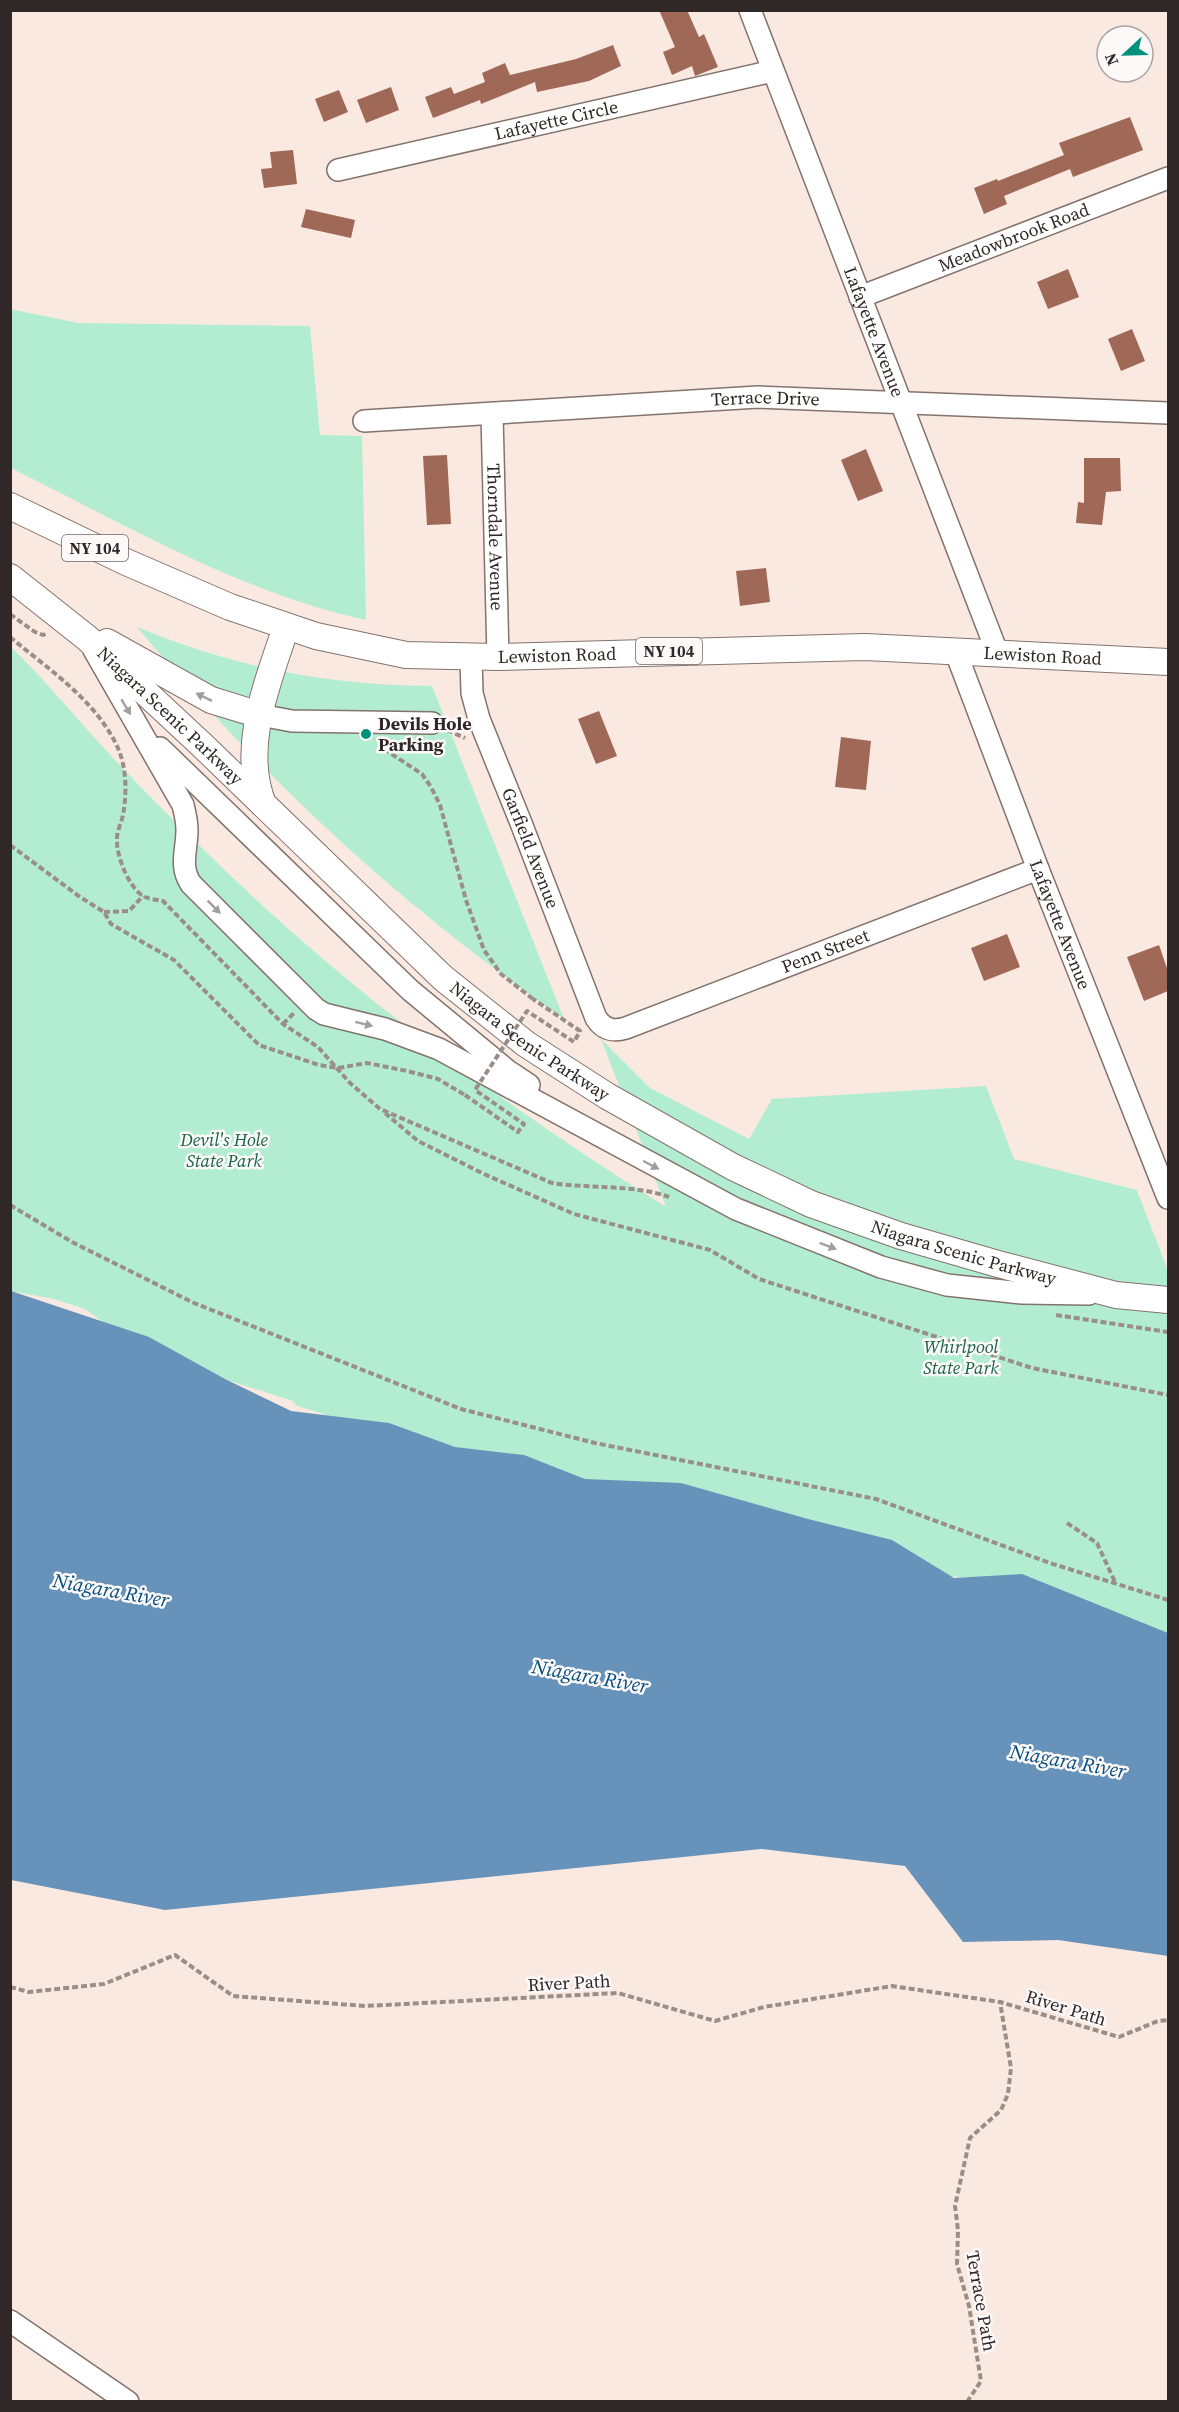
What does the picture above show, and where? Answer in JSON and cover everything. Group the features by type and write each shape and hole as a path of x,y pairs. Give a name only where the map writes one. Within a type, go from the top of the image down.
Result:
{"main road":[{"name":"Lewiston Road","path":"10,506 180,586 286,627 333,641 390,652 420,656 498,657 865,647 1168,662"},
{"name":"Niagara Scenic Parkway","path":"10,578 87,638 451,984 526,1044 608,1096 732,1167 811,1204 901,1236 1116,1295 1168,1300"},
{"path":"61,616 197,694 230,708 260,715"},
{"path":"264,806 254,775 256,738 260,715 286,627"}],"street":[{"name":"Lafayette Avenue","path":"750,10 997,652"},
{"name":"Lafayette Circle","path":"338,170 773,71"},
{"name":"Meadowbrook Road","path":"860,297 1168,178"},
{"name":"Terrace Drive","path":"364,421 492,415 726,398 787,397 1168,413"},
{"name":"Thorndale Avenue","path":"492,415 498,657"},
{"path":"87,638 183,805 187,831 183,860 186,877 190,884 316,1009 324,1014 385,1029 439,1049 736,1209 881,1267 947,1285 1022,1293 1116,1295"},
{"name":"Lafayette Avenue","path":"955,650 1038,869 1168,1198"},
{"name":"Garfield Avenue","path":"471,657 474,702 491,749 596,1018 602,1026 611,1029"},
{"path":"260,715 292,721 432,723"},
{"path":"140,729 410,990 508,1071 623,1150"},
{"name":"Penn Street","path":"611,1029 626,1028 1038,869"},
{"path":"10,2321 128,2402"}],"path":[{"path":"432,723 491,749"},
{"path":"10,845 104,912 111,924 174,960 259,1045 319,1065 338,1068 367,1063 438,1079 518,1132 524,1124 475,1090 527,1011 574,1042 580,1031 501,974 484,950 466,900 440,805 422,774 384,749"},
{"path":"104,912 129,911 143,896"},
{"path":"380,1109 418,1141 484,1174 574,1214 710,1250 759,1278 1032,1368 1168,1395"},
{"path":"10,1204 72,1242 194,1303 461,1409 595,1443 876,1498 1050,1563 1168,1600"},
{"path":"1067,1523 1097,1543 1116,1583"},
{"name":"River Path","path":"10,1987 29,1992 104,1984 175,1955 233,1996 365,2006 618,1993 715,2021 764,2007 892,1986 1000,2002 1119,2037 1158,2021 1168,2020"},
{"name":"Terrace Path","path":"966,2402 981,2381 969,2306 957,2264 958,2230 955,2206 970,2138 1001,2110 1008,2094 1011,2068 1000,2002"}],"green space":[{"path":"10,309 78,323 310,326 320,435 362,436 366,620 320,608 229,575 141,534 11,468"},
{"path":"137,627 209,653 281,671 355,682 432,686 564,1019 446,931 337,838 235,737"},
{"name":"Devil's Hole State Park","path":"10,646 165,812 311,949 425,1041 543,1127 666,1207 601,1039 650,1088 749,1139 772,1099 986,1086 1014,1159 1137,1190 1168,1271 1168,1639 1012,1582 926,1574 346,1425 321,1413 297,1406 293,1401 227,1380 132,1343 85,1309 54,1299 11,1291"}],"water":[{"name":"Niagara River","path":"11,1291 149,1337 225,1379 291,1411 389,1423 455,1447 524,1455 585,1479 681,1483 892,1540 954,1578 1022,1574 1168,1633 1168,1956 1058,1940 963,1942 905,1866 761,1849 165,1910 11,1880"}],"building":[{"path":"659,10 687,10 699,37 704,34 718,67 695,76 692,66 672,75 663,52 675,47"},
{"path":"613,45 621,66 589,81 537,92 535,82 481,104 480,100 433,118 425,97 451,87 454,94 485,82 482,73 505,63 510,75 576,59"},
{"path":"391,87 399,110 366,123 357,100"},
{"path":"339,90 348,112 324,122 315,99"},
{"path":"1130,117 1143,150 1073,177 1070,169 1004,196 1007,204 984,214 974,188 1064,155 1059,143"},
{"path":"293,150 297,184 264,188 261,169 272,168 270,152"},
{"path":"306,209 355,220 351,238 301,227"},
{"path":"1068,269 1079,297 1048,309 1037,282"},
{"path":"1132,329 1145,361 1121,371 1108,339"},
{"path":"866,449 883,491 858,501 841,460"},
{"path":"447,455 451,524 427,525 423,456"},
{"path":"1084,458 1120,458 1121,491 1106,492 1102,525 1076,523 1078,502 1084,503"},
{"path":"766,568 770,602 740,606 736,571"},
{"path":"599,711 617,756 596,764 578,719"},
{"path":"841,737 871,741 866,790 835,787"},
{"path":"1007,934 1020,967 984,981 971,948"},
{"path":"1159,945 1168,971 1168,991 1144,1001 1127,957"}],"place":[{"name":"Devils Hole Parking","path":"366,734"}],"park label":[{"name":"Whirlpool State Park","path":"961,1357"}]}
